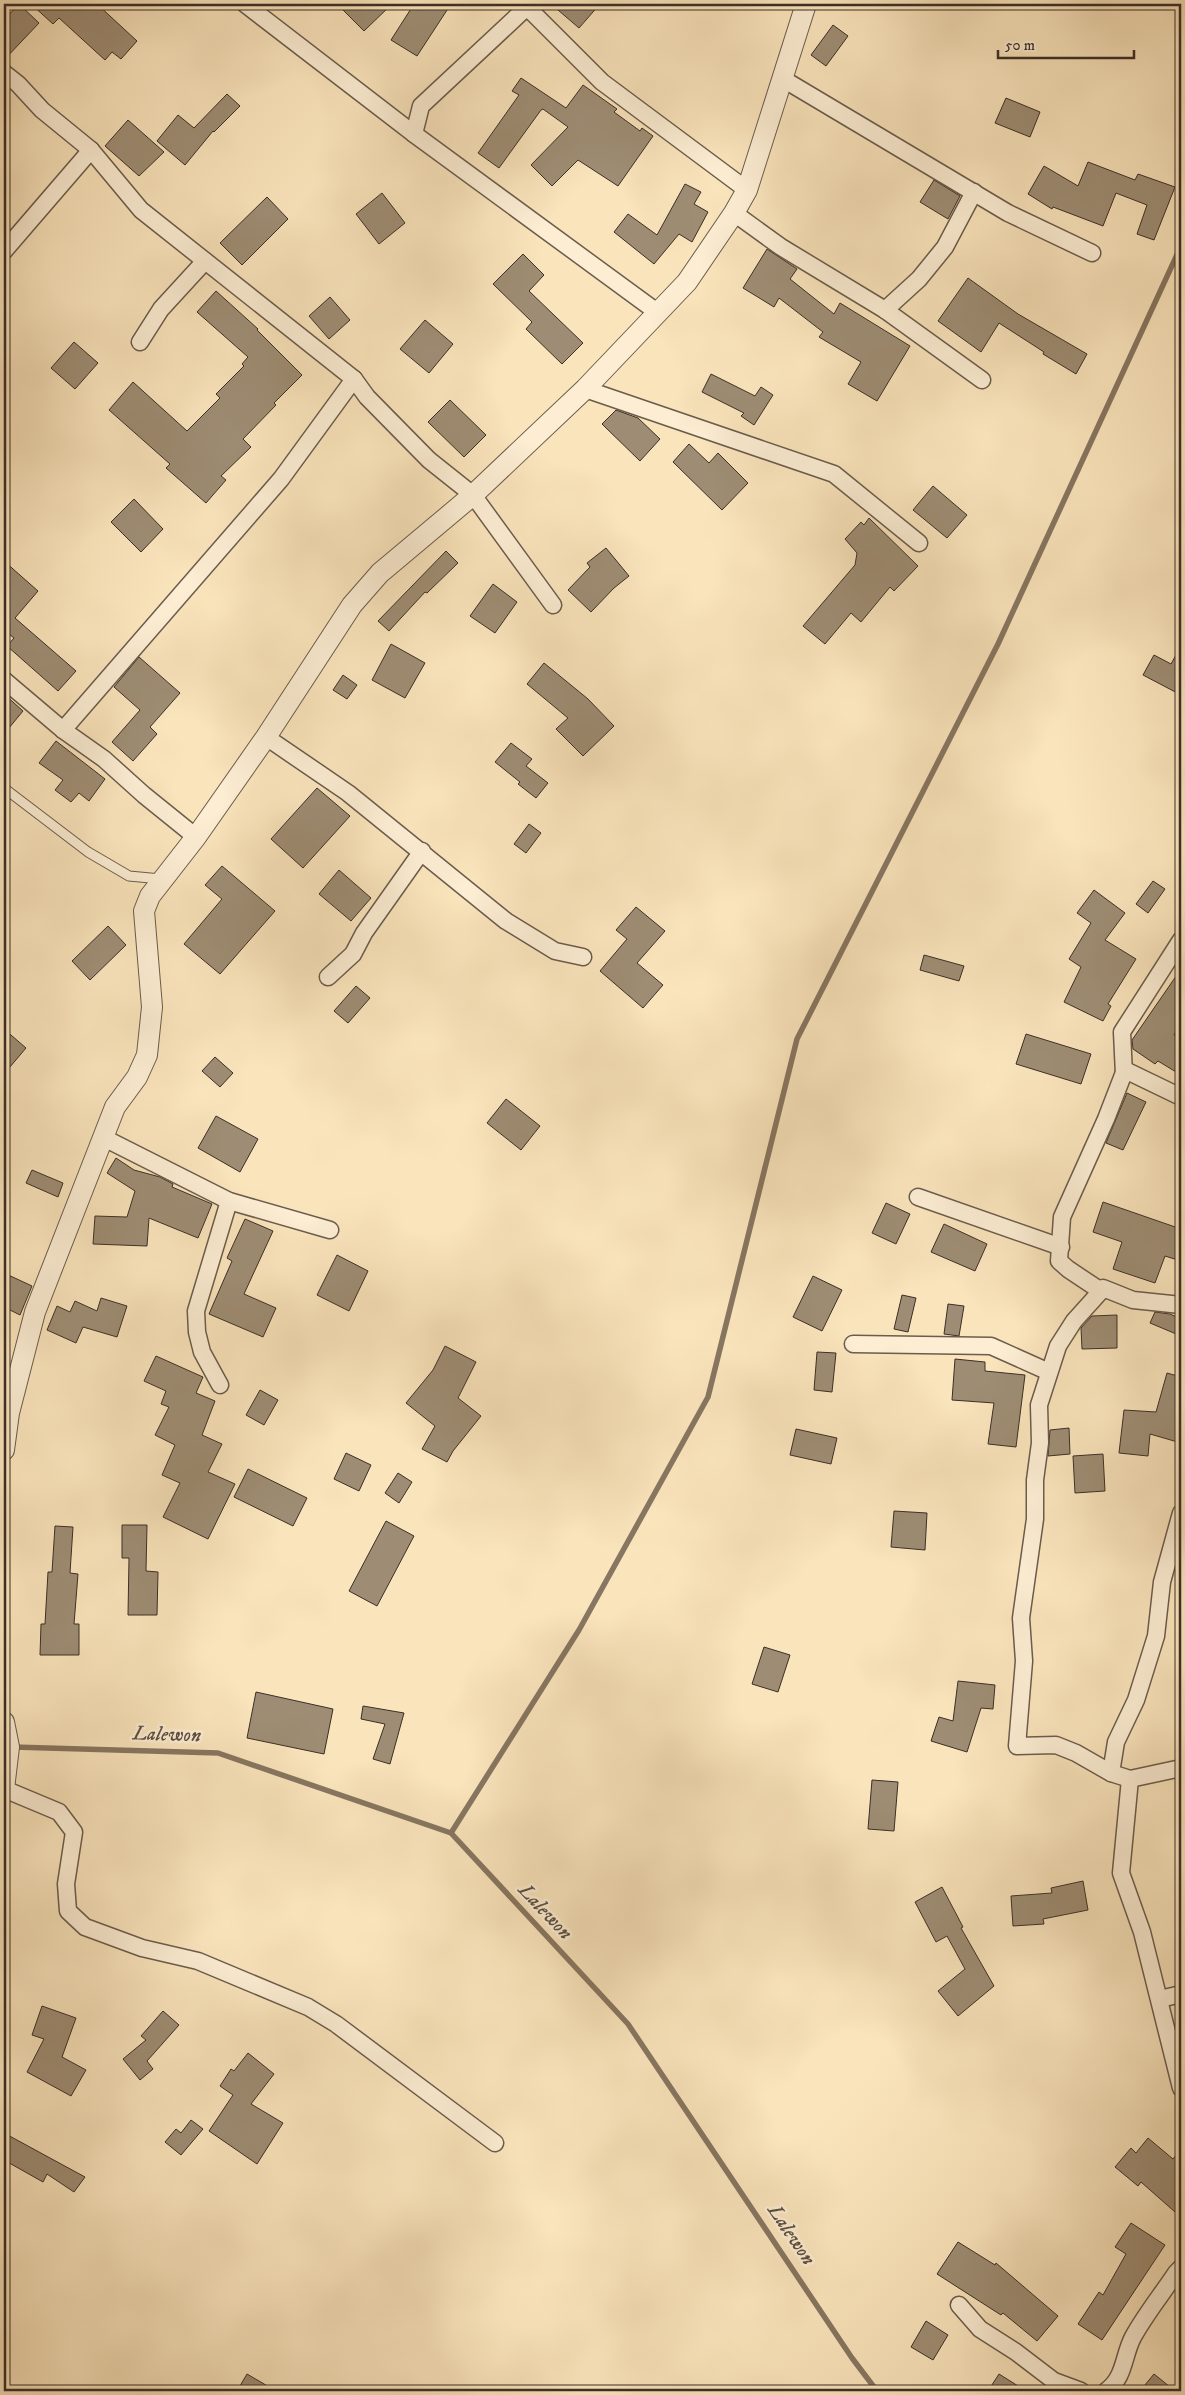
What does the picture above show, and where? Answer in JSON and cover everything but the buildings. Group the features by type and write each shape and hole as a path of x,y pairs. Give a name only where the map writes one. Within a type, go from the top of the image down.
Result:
{"street":[{"path":"245,4 414,134 657,312"},
{"path":"4,1450 6,1414 35,1312 115,1107 137,1077 147,1055 152,1007 144,911 150,896 161,879 178,862 266,737 352,605 380,573 473,495 585,389 657,312 688,282 747,190 806,4"},
{"path":"414,134 421,106 526,5 602,82 747,190"},
{"path":"4,73 18,84 42,110 91,150 141,210 354,379 367,397 429,460 473,495 553,605"},
{"path":"783,79 1008,213 1092,253"},
{"path":"4,251 91,150"},
{"path":"885,310 919,279 945,247 974,192"},
{"path":"734,212 781,247 885,310 982,380"},
{"path":"140,342 161,308 205,261"},
{"path":"62,730 280,479 354,379"},
{"path":"585,389 834,474 919,543"},
{"path":"4,680 62,730 104,759 144,795 196,837"},
{"path":"266,737 348,793 422,851 506,921 555,951 582,957"},
{"path":"328,977 354,954 364,932 422,851"},
{"path":"1124,1075 1122,1032 1181,940"},
{"path":"1101,1291 1068,1270 1059,1261 1062,1217 1125,1070 1181,1097"},
{"path":"104,1138 229,1201 330,1230"},
{"path":"918,1197 1061,1247"},
{"path":"220,1385 202,1352 197,1332 196,1311 229,1201"},
{"path":"1181,1305 1133,1300 1103,1288 1074,1321 1058,1346 1039,1404 1040,1443 1035,1480 1035,1519 1021,1618 1024,1661 1017,1746 1056,1745 1076,1753 1111,1773 1130,1779 1181,1768"},
{"path":"853,1344 991,1346 1049,1372"},
{"path":"1111,1773 1116,1742 1136,1700 1156,1636 1162,1582 1181,1512"},
{"path":"4,1722 9,1747 4,1789 59,1812 74,1832 66,1884 68,1911 85,1927 142,1948 198,1961 308,2006 336,2024 495,2143"},
{"path":"1130,1779 1121,1873 1142,1932 1181,2088"},
{"path":"1160,1999 1181,1994"},
{"path":"1106,2391 1115,2384 1121,2374 1132,2338 1181,2268"},
{"path":"959,2305 980,2330 1016,2352 1054,2381 1082,2391"}],"lane":[{"path":"4,788 88,852 129,876 161,879"}],"waterway":[{"path":"451,1833 579,1630 708,1397 797,1039 998,644 1181,246"},
{"name":"Lalewon","path":"13,1747 218,1753 451,1833 628,2024 852,2358 877,2391"}]}
